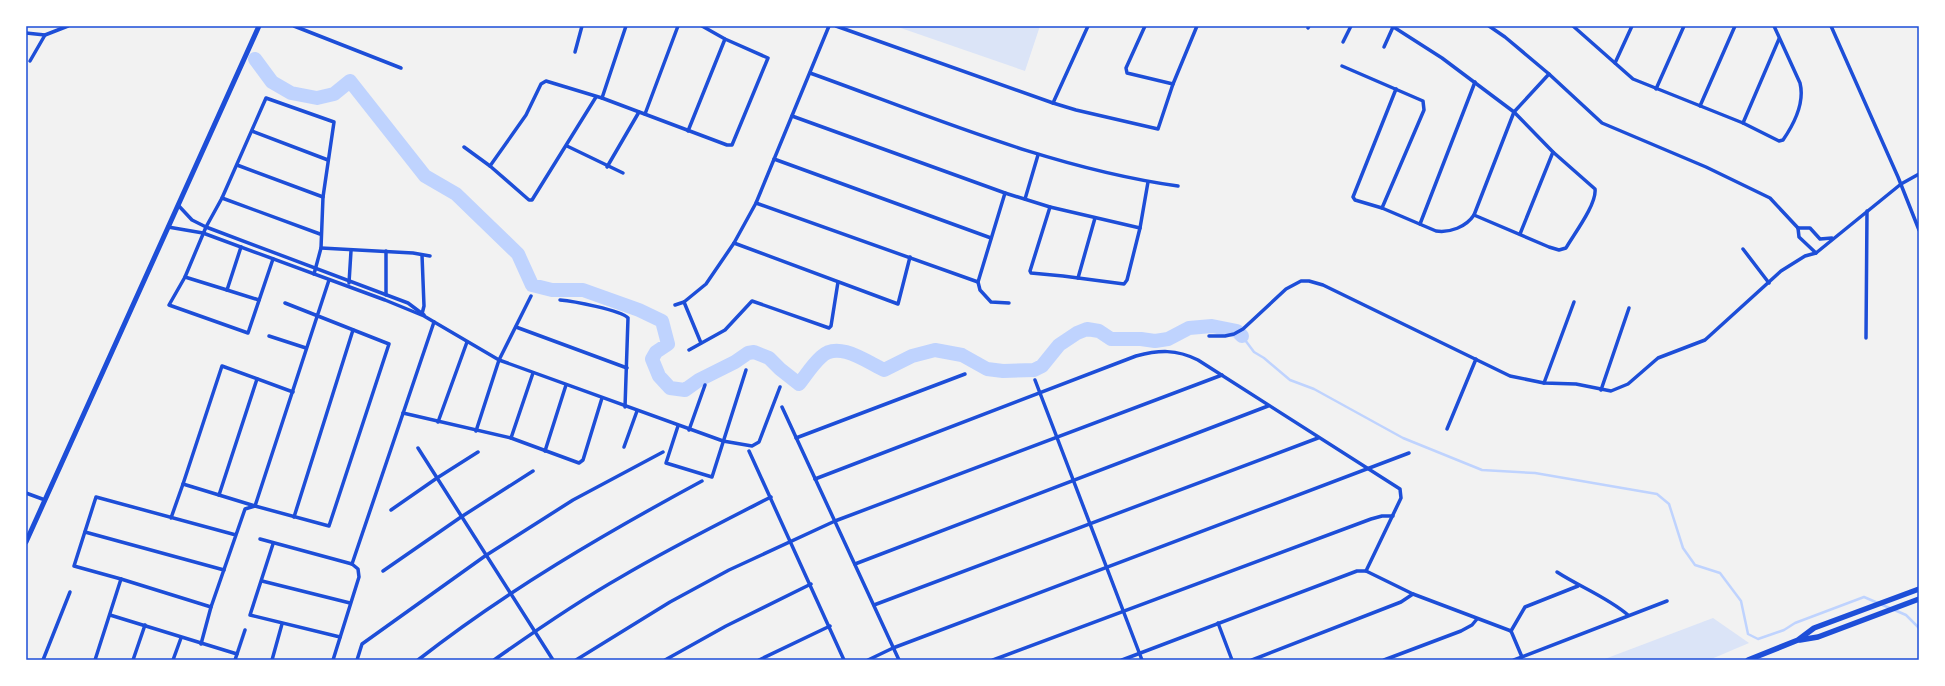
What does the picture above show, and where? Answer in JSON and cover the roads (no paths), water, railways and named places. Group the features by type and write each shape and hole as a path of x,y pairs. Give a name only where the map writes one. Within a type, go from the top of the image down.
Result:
{"main road":[{"path":"26,542 259,26"},
{"path":"1751,660 1798,640 1814,628 1919,589"},
{"path":"1798,640 1818,637 1919,599"},
{"path":"1814,628 1818,637"}],"street":[{"path":"26,39 27,34 45,35 68,26"},
{"path":"294,26 401,68"},
{"path":"575,52 582,26"},
{"path":"602,98 626,26"},
{"path":"645,114 678,26"},
{"path":"490,166 526,115 540,86 544,82 602,98 726,145 732,145 768,58 725,39 702,26"},
{"path":"675,305 684,302 706,284 734,242 756,203 829,26"},
{"path":"836,26 1053,103 1158,130 1173,84 1197,26"},
{"path":"1053,103 1088,26"},
{"path":"1145,26 1126,68 1127,73 1173,84"},
{"path":"1343,42 1351,26"},
{"path":"1384,47 1393,26 1442,58 1514,112 1553,152 1595,189 1593,200 1566,248 1559,250 1549,248 1520,234 1474,216"},
{"path":"1489,26 1505,37 1550,74 1602,122 1706,167 1770,198 1798,228 1799,237 1816,253"},
{"path":"1572,26 1633,79 1743,123 1779,141 1783,140 1802,99 1800,83 1774,26"},
{"path":"1578,31 1580,26"},
{"path":"1616,63 1632,26"},
{"path":"1656,89 1684,26"},
{"path":"1700,106 1735,26"},
{"path":"1831,26 1901,184 1919,230"},
{"path":"30,61 45,35"},
{"path":"688,131 725,39"},
{"path":"1743,123 1779,39"},
{"path":"1342,66 1423,101 1424,110 1382,208"},
{"path":"810,73 1038,155 1148,182 1178,186"},
{"path":"1396,89 1353,197 1356,200 1382,208 1436,231 1446,232 1466,224 1474,216 1514,112 1550,74"},
{"path":"1420,224 1475,82"},
{"path":"464,147 490,166 531,200 596,97"},
{"path":"273,260 250,331 246,333 170,306 170,303 185,277 206,227 222,198 266,98 334,122 323,198 320,248 315,272"},
{"path":"607,167 640,112"},
{"path":"792,116 1005,193 1050,207 1140,228"},
{"path":"252,131 328,160"},
{"path":"566,146 607,167 623,173"},
{"path":"1520,234 1553,152"},
{"path":"1025,199 1038,155"},
{"path":"774,159 992,238"},
{"path":"237,165 323,198"},
{"path":"1209,336 1234,334 1243,329 1293,284 1309,281 1323,285 1363,303 1476,358 1502,373 1544,383 1576,384 1601,390 1614,390 1628,384 1658,358 1705,340 1781,271 1797,260 1816,253 1901,184 1919,174"},
{"path":"1050,207 1030,271 1031,273 1124,284 1127,280 1140,228 1148,182"},
{"path":"1005,193 978,282 980,290 991,302 1009,303"},
{"path":"222,198 320,234"},
{"path":"756,203 978,282"},
{"path":"178,205 192,220 206,227 315,272 329,280 423,314"},
{"path":"1866,338 1868,211"},
{"path":"1078,278 1096,218"},
{"path":"168,227 204,233 273,260 349,281 386,295 408,304 434,322 499,360 625,407 723,441 752,446 759,442 780,387"},
{"path":"1798,228 1810,228 1820,239 1833,238"},
{"path":"734,242 898,304 910,257"},
{"path":"227,290 241,247"},
{"path":"320,248 351,251 386,251 430,256"},
{"path":"1743,249 1769,283"},
{"path":"348,286 351,251"},
{"path":"386,251 386,295"},
{"path":"422,255 423,314"},
{"path":"185,277 260,300"},
{"path":"255,506 329,280"},
{"path":"689,350 725,330 752,301 829,328 831,326 838,282"},
{"path":"476,431 499,360 531,296"},
{"path":"560,300 595,306 628,318 625,407"},
{"path":"684,302 701,343"},
{"path":"1544,383 1574,302"},
{"path":"183,484 255,506 329,526 389,344 285,303"},
{"path":"1601,390 1629,308"},
{"path":"352,564 434,322"},
{"path":"516,327 627,368"},
{"path":"294,517 353,330"},
{"path":"269,336 306,348"},
{"path":"438,422 467,342"},
{"path":"815,479 1136,356 1159,350 1175,351 1187,354 1222,375 1268,406 1400,489 1401,498 1366,571"},
{"path":"1447,429 1476,358"},
{"path":"171,518 222,366 293,392"},
{"path":"678,426 665,460 667,464 712,477 746,370"},
{"path":"511,438 533,373"},
{"path":"796,438 965,374"},
{"path":"576,660 670,602 729,570 791,540 835,521 1222,375"},
{"path":"219,495 257,379"},
{"path":"1035,380 1142,660"},
{"path":"546,451 566,385"},
{"path":"689,430 705,385"},
{"path":"403,413 511,438 579,463 582,462 602,398"},
{"path":"855,564 1074,482 1268,406"},
{"path":"782,407 899,660"},
{"path":"624,447 637,411"},
{"path":"874,605 1318,438"},
{"path":"418,448 485,556 553,660"},
{"path":"749,451 791,540 844,660"},
{"path":"391,510 478,452"},
{"path":"357,660 362,644 485,556 574,500 662,452"},
{"path":"868,660 893,648 1409,453"},
{"path":"383,571 461,517 533,470"},
{"path":"418,660 510,594 613,530 702,481"},
{"path":"26,492 45,500"},
{"path":"212,607 74,566 96,497 236,535"},
{"path":"494,660 534,631 619,577 685,540 771,497"},
{"path":"201,644 245,509 255,506"},
{"path":"993,660 1371,519 1382,516 1393,516"},
{"path":"85,532 224,570"},
{"path":"260,539 273,544 352,564 357,568 360,573 333,660"},
{"path":"273,544 250,615 340,637"},
{"path":"1122,660 1353,572 1366,571 1413,594 1511,631 1522,657"},
{"path":"1557,572 1578,586 1614,604 1628,615"},
{"path":"95,660 121,579"},
{"path":"262,581 350,603"},
{"path":"665,660 726,626 811,584"},
{"path":"1511,631 1525,607 1578,586"},
{"path":"44,660 70,592"},
{"path":"1252,660 1401,602 1413,594"},
{"path":"1514,660 1628,615 1667,602"},
{"path":"110,615 237,654"},
{"path":"1384,660 1461,631 1472,625 1477,619"},
{"path":"272,660 282,624"},
{"path":"1218,624 1232,660"},
{"path":"133,660 145,625"},
{"path":"759,660 830,626"},
{"path":"235,660 245,630"},
{"path":"173,660 181,638"}],"waterway":[{"path":"255,59 272,82 291,93 317,98 334,94 350,81 425,176 456,194 518,254 532,285 552,290 583,290 639,310 662,321 668,344 656,352 652,359 659,376 670,388 685,390 699,380 735,362 748,353 754,352 769,358 799,384 812,366 821,357 828,352 836,351 852,354 884,370 912,356 935,350 962,355 987,369 1003,371 1034,370 1042,366 1059,345 1077,333 1087,329 1099,331 1111,339 1141,339 1155,341 1168,339 1189,328 1212,326 1237,331 1242,336"},
{"path":"1242,336 1254,352 1264,358 1290,380 1314,389 1403,438 1482,470 1535,473 1657,494 1669,504 1683,548 1695,565 1720,573 1741,601 1748,634 1758,639 1784,630 1795,623 1864,597 1906,615 1919,628"}]}
